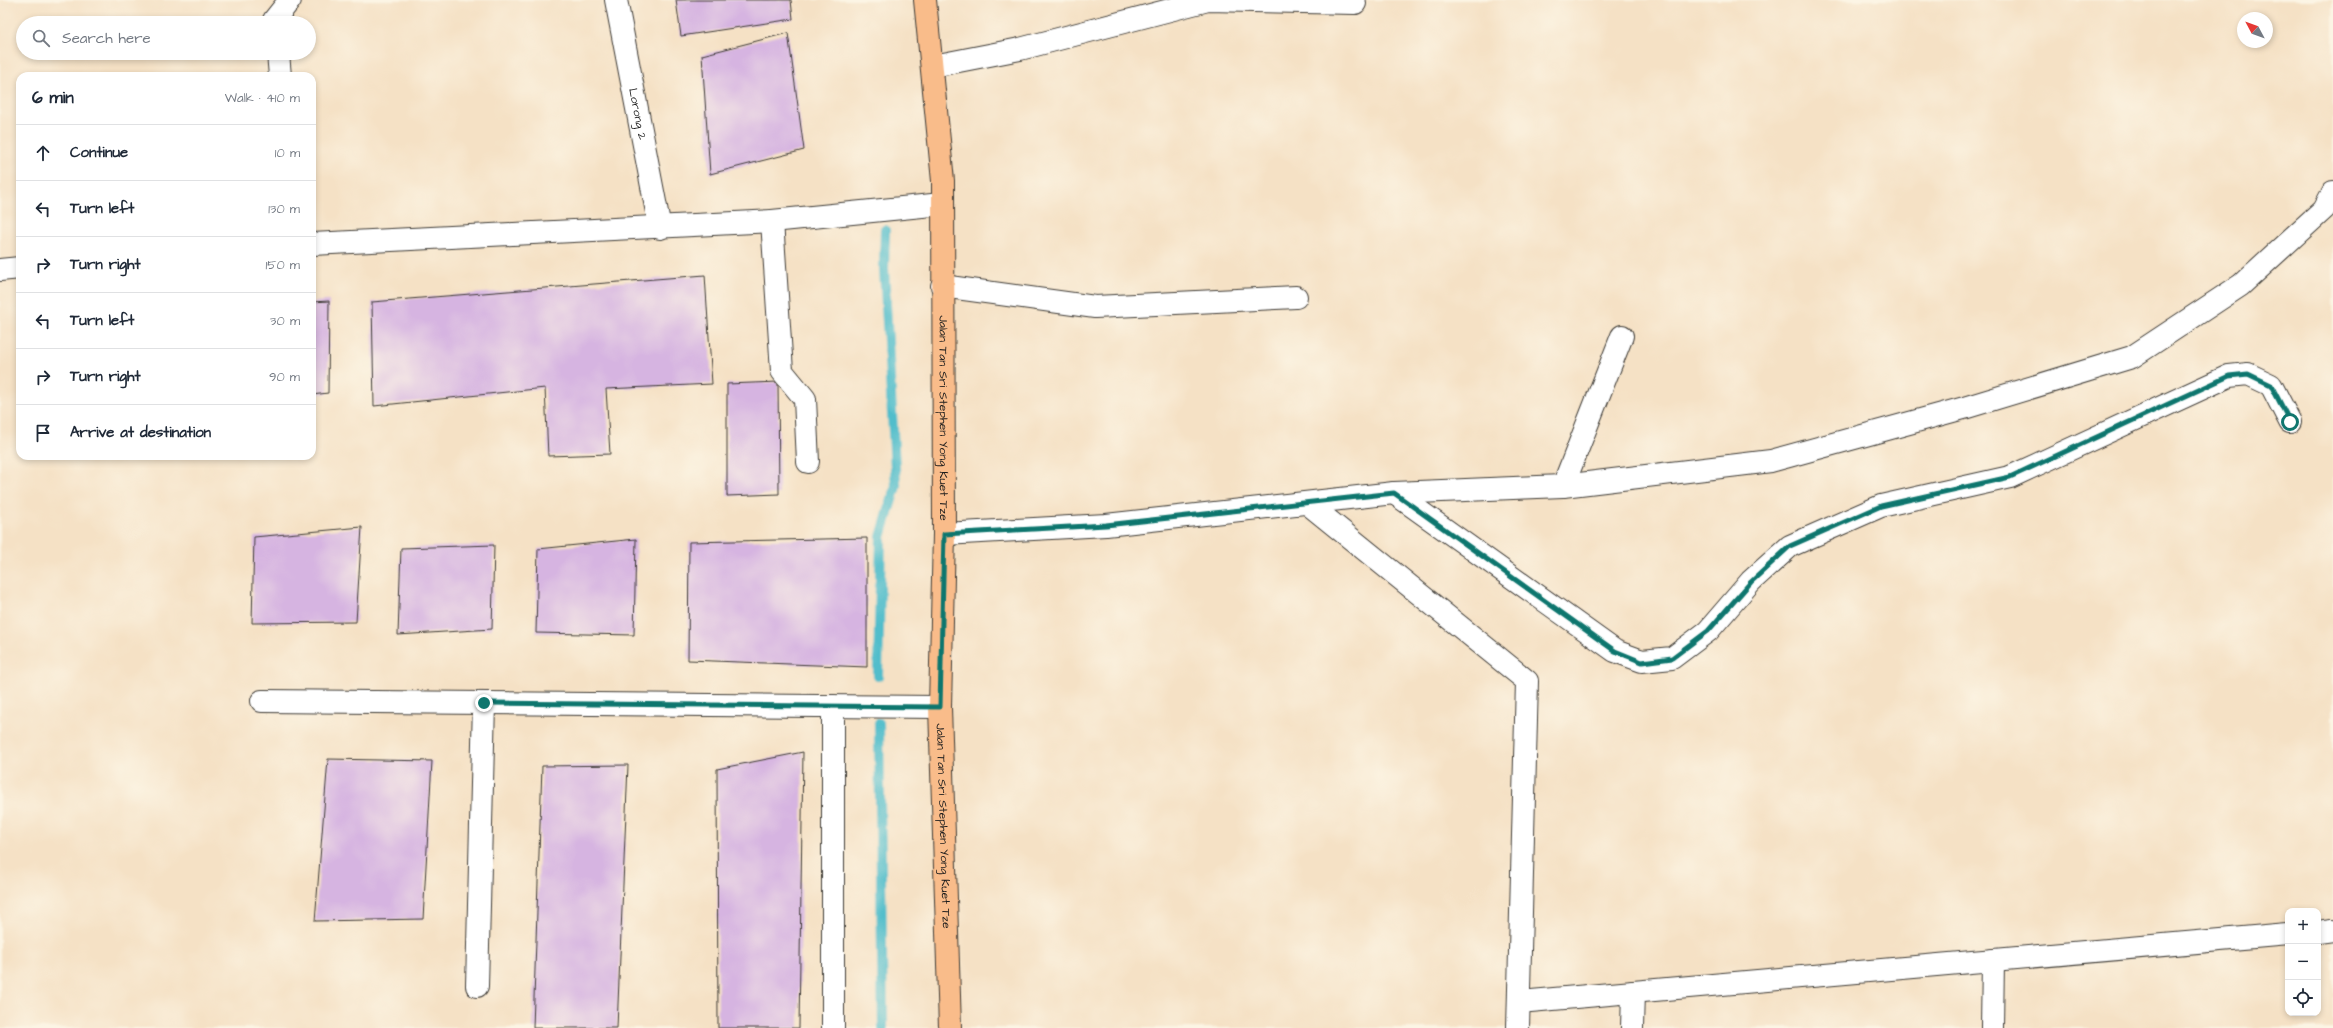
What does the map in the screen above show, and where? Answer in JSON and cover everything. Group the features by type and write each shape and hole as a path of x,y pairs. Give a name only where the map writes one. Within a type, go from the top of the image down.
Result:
{"main road":[{"name":"Jalan Tan Sri Stephen Yong Kuet Tze","path":"925,0 933,66 943,181 942,286 944,534 940,707 950,1028"}],"street":[{"path":"277,16 290,0"},
{"name":"Lorong 2","path":"616,0 660,228"},
{"path":"933,66 1020,49 1208,0 1355,3"},
{"path":"279,60 280,72"},
{"path":"944,534 1106,525 1394,493 1564,486 1771,461 1964,408 2132,357 2241,285 2324,209 2333,192"},
{"path":"316,239 660,228 772,221 942,204"},
{"path":"772,221 782,371 805,399 808,462"},
{"path":"0,270 16,268"},
{"path":"942,286 1095,307 1296,297"},
{"path":"1564,486 1622,336"},
{"path":"1394,493 1615,651 1642,662 1672,658 1708,631 1751,582 1790,546 1881,506 2010,477 2229,376 2248,374 2271,385 2290,422"},
{"path":"1307,503 1527,681 1518,1028"},
{"path":"262,701 940,707"},
{"path":"477,986 484,703"},
{"path":"833,706 833,1028"},
{"path":"2321,932 2333,930"},
{"path":"1519,1002 2285,934"},
{"path":"1992,1028 1993,960"},
{"path":"1632,1028 1633,992"}],"building":[{"path":"676,0 791,0 793,19 681,36"},
{"path":"788,33 804,150 710,174 702,55"},
{"path":"705,275 712,384 606,389 610,454 548,456 545,388 374,406 372,302"},
{"path":"329,301 328,393 316,394 316,302"},
{"path":"778,382 779,494 727,496 727,384"},
{"path":"362,527 356,622 252,623 254,537"},
{"path":"867,538 867,667 688,660 689,542"},
{"path":"636,539 634,635 536,633 538,549"},
{"path":"494,545 492,629 398,635 401,548"},
{"path":"803,752 799,1028 718,1028 717,769"},
{"path":"328,759 432,761 423,919 315,921"},
{"path":"628,765 617,1028 533,1028 542,766"}],"waterway":[{"path":"878,676 881,537 896,486 884,268 885,230"},
{"path":"879,723 883,1028"}],"route":[{"path":"484,703 940,707 944,534 1106,525 1394,493 1433,523 1615,651 1642,662 1672,658 1708,631 1751,582 1790,546 1881,506 2010,477 2229,376 2248,374 2271,385 2290,422"}]}
